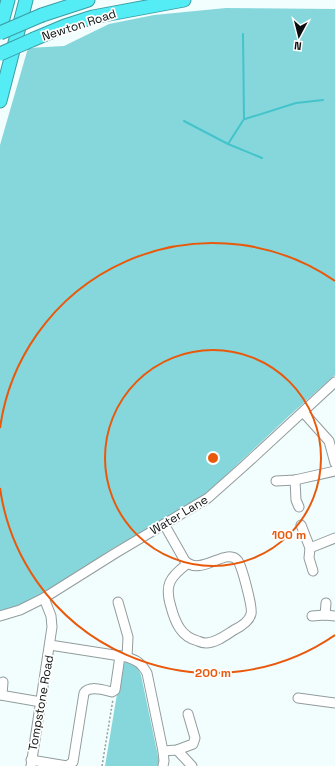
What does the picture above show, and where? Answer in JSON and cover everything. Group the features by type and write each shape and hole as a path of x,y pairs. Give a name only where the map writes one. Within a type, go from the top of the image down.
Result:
{"highway":[{"path":"0,30 8,0"},
{"path":"0,75 25,0"},
{"path":"0,101 25,0"},
{"name":"Newton Road","path":"0,33 42,15 88,0"},
{"name":"Newton Road","path":"0,54 65,26 93,17 184,0"}],"street":[{"name":"Water Lane","path":"0,616 20,610 44,598 208,498 335,382"},
{"path":"303,412 329,441 335,463"},
{"path":"276,481 295,480 335,471"},
{"path":"295,480 296,500 299,507"},
{"path":"164,524 187,564 196,566 204,565 224,557 231,557 237,560 251,606 251,615 247,621 215,641 206,643 192,639 184,634 174,619 168,594 168,587 172,577 187,564"},
{"path":"301,525 310,548 310,558 313,571"},
{"path":"310,548 335,538"},
{"name":"Tompstone Road","path":"44,598 51,616 52,627 31,763 67,766 73,762 84,693 91,689 112,692 115,690"},
{"path":"115,690 128,637 118,602"},
{"path":"325,615 326,603"},
{"path":"312,616 335,616"},
{"name":"Tompstone Road","path":"50,645 123,657 137,661 142,665 147,673 163,751 163,766"},
{"path":"3,682 1,695 41,702"},
{"path":"298,698 335,703"},
{"path":"163,751 177,750 193,744 195,738 188,714"},
{"path":"177,750 192,766"}],"path":[{"path":"102,766 115,690"}],"shaded area":[{"path":"226,8 335,9 335,375 208,492 110,550 60,585 34,601 0,611 0,145 28,48 64,46 109,24 154,15"},
{"path":"128,661 136,665 141,675 159,761 158,766 105,766 122,664"}],"waterway":[{"path":"228,144 244,119 243,34"},
{"path":"245,119 296,103 323,100"},
{"path":"184,121 228,144 262,158"}]}
